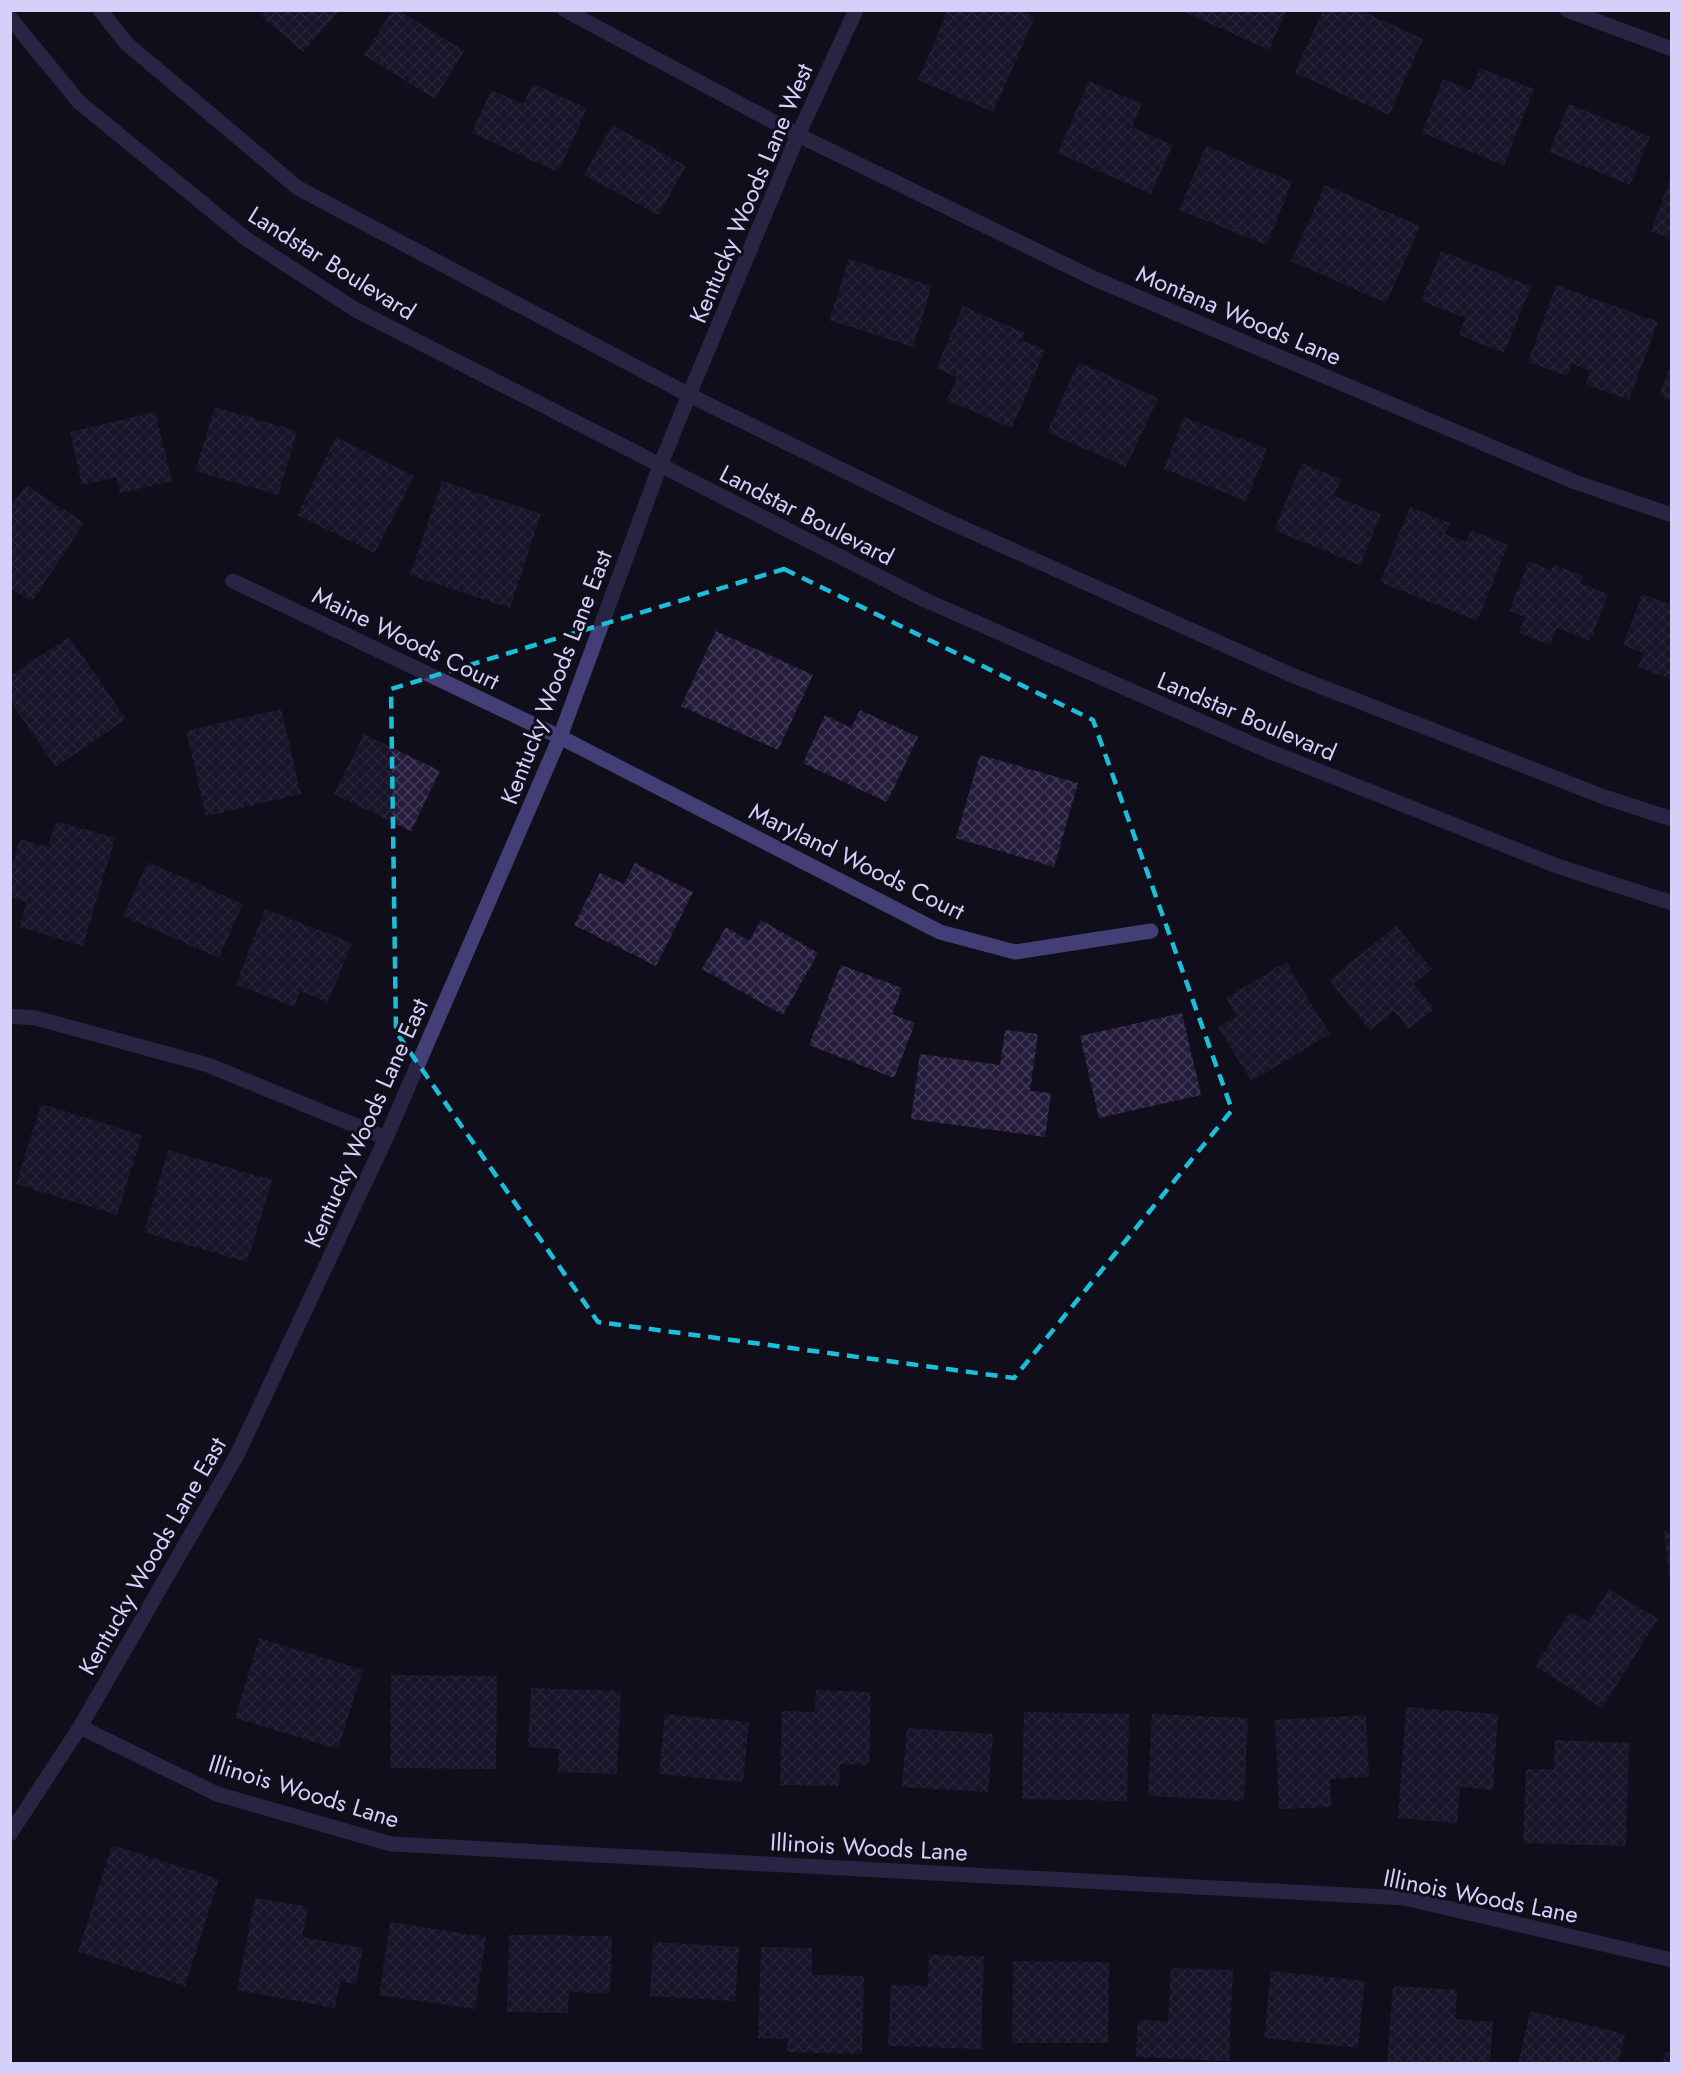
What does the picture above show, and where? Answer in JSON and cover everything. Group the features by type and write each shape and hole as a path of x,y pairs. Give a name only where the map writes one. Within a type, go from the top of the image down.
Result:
{"street":[{"name":"Landstar Boulevard","path":"100,10 126,43 298,188 689,395 943,519 1294,676 1604,797 1671,819"},
{"name":"Montana Woods Lane","path":"566,10 798,135 1095,279 1575,482 1671,515"},
{"name":"Kentucky Woods Lane West","path":"689,395 798,135 856,10"},
{"path":"1567,10 1671,49"},
{"name":"Landstar Boulevard","path":"10,18 80,102 245,238 356,310 925,600 1266,750 1557,866 1671,903"},
{"name":"Kentucky Woods Lane East","path":"10,1834 80,1727 237,1455 386,1138 560,737 660,466 689,395"},
{"name":"Maine Woods Court","path":"233,580 560,737"},
{"name":"Maryland Woods Court","path":"560,737 940,932 1015,952 1151,931"},
{"path":"10,1016 36,1018 208,1065 386,1138"},
{"name":"Illinois Woods Lane","path":"80,1727 218,1794 391,1844 1404,1898 1671,1959"}],"highlighted area":[{"path":"784,569 1093,720 1232,1110 1014,1378 598,1322 396,1032 391,689"}],"building":[{"path":"267,10 340,10 303,52 261,16"},
{"path":"392,10 398,10 464,51 435,99 364,55"},
{"path":"948,10 1020,10 1035,17 993,112 918,80"},
{"path":"1186,10 1287,10 1269,50 1185,12"},
{"path":"1323,10 1360,10 1423,39 1389,115 1295,73"},
{"path":"1480,68 1534,89 1504,165 1422,133 1443,79 1471,90"},
{"path":"1089,81 1142,104 1132,127 1173,145 1151,194 1058,153"},
{"path":"533,84 587,108 558,172 472,133 491,90 523,104"},
{"path":"1569,104 1650,137 1630,185 1549,152"},
{"path":"612,125 686,166 658,215 584,175"},
{"path":"1206,146 1292,182 1267,245 1179,210"},
{"path":"1672,173 1672,238 1651,232"},
{"path":"1325,185 1420,226 1386,303 1291,261"},
{"path":"1441,251 1531,286 1504,353 1459,335 1465,318 1421,301"},
{"path":"849,259 932,286 913,347 829,320"},
{"path":"1556,285 1658,322 1629,400 1586,384 1590,371 1571,363 1567,376 1528,362"},
{"path":"963,306 1025,333 1022,340 1045,350 1012,428 947,400 957,377 936,368"},
{"path":"1079,362 1158,398 1126,467 1047,432"},
{"path":"1672,365 1672,401 1659,396"},
{"path":"215,407 297,431 278,495 195,471"},
{"path":"155,412 172,481 120,493 116,477 82,485 70,432"},
{"path":"1184,417 1267,449 1246,501 1164,469"},
{"path":"336,437 414,476 375,553 297,515"},
{"path":"1302,463 1341,479 1334,496 1381,514 1360,565 1274,530"},
{"path":"442,481 541,514 510,608 410,575"},
{"path":"26,485 84,523 32,602 10,588 10,508"},
{"path":"1410,507 1450,523 1445,534 1466,542 1471,530 1508,545 1477,621 1380,582"},
{"path":"1529,561 1551,570 1553,564 1583,576 1580,583 1608,594 1590,641 1557,628 1550,645 1519,633 1525,617 1509,611"},
{"path":"1642,594 1672,605 1671,679 1638,667 1643,653 1623,645"},
{"path":"716,631 813,675 778,750 681,706"},
{"path":"69,637 126,719 56,767 10,701 10,676"},
{"path":"281,709 301,794 206,816 186,731"},
{"path":"860,710 918,737 887,802 803,763 825,715 851,728"},
{"path":"364,734 440,771 411,831 334,794"},
{"path":"980,755 1078,783 1054,867 956,838"},
{"path":"56,821 115,838 83,946 19,927 27,902 10,897 10,872 20,839 48,847"},
{"path":"148,862 243,904 219,958 123,916"},
{"path":"635,863 693,892 656,966 574,925 600,873 624,884"},
{"path":"265,909 352,943 328,1002 300,991 294,1007 236,984"},
{"path":"761,920 818,953 783,1015 702,969 726,927 749,941"},
{"path":"1396,926 1432,969 1414,984 1434,1009 1409,1029 1394,1011 1370,1030 1329,980"},
{"path":"1286,962 1330,1034 1251,1081 1218,1027 1237,1016 1226,998"},
{"path":"841,965 902,988 892,1014 915,1023 894,1078 809,1045"},
{"path":"1182,1013 1201,1095 1099,1118 1080,1036"},
{"path":"1005,1030 1038,1034 1030,1091 1051,1093 1045,1137 911,1119 920,1054 1000,1065"},
{"path":"41,1104 142,1135 117,1215 16,1184"},
{"path":"168,1150 272,1180 247,1262 144,1232"},
{"path":"1672,1530 1672,1580 1670,1580 1664,1531"},
{"path":"1609,1589 1658,1619 1602,1708 1535,1666 1570,1611 1588,1622"},
{"path":"259,1638 363,1670 338,1749 235,1718"},
{"path":"391,1675 497,1676 496,1769 390,1768"},
{"path":"531,1688 621,1691 617,1774 558,1772 559,1749 528,1747"},
{"path":"816,1690 871,1692 869,1765 840,1764 839,1786 780,1785 782,1711 815,1712"},
{"path":"1406,1707 1498,1714 1493,1790 1460,1787 1457,1823 1398,1818"},
{"path":"1024,1712 1129,1714 1127,1801 1022,1799"},
{"path":"665,1714 749,1722 743,1782 659,1774"},
{"path":"1152,1714 1248,1718 1244,1801 1148,1796"},
{"path":"1366,1715 1369,1777 1330,1779 1331,1807 1279,1809 1275,1720"},
{"path":"907,1728 993,1734 988,1792 902,1787"},
{"path":"1555,1740 1629,1743 1626,1846 1523,1843 1526,1769 1554,1769"},
{"path":"112,1845 219,1879 185,1986 78,1952"},
{"path":"255,1898 308,1907 302,1937 363,1948 356,1984 340,1981 335,2008 237,1990"},
{"path":"390,1922 486,1937 475,2009 379,1995"},
{"path":"509,1935 612,1936 610,1993 569,1992 568,2013 507,2012"},
{"path":"653,1942 739,1947 735,2001 650,1996"},
{"path":"761,1947 812,1948 812,1975 864,1976 862,2054 787,2052 788,2039 758,2038"},
{"path":"929,1955 984,1956 981,2049 888,2046 891,1985 928,1986"},
{"path":"1013,1961 1109,1962 1108,2043 1012,2043"},
{"path":"1171,1968 1233,1970 1229,2061 1136,2057 1138,2020 1168,2021"},
{"path":"1271,1971 1365,1981 1358,2048 1264,2038"},
{"path":"1393,1986 1457,1990 1455,2019 1493,2022 1490,2064 1387,2064"},
{"path":"1530,2011 1625,2034 1618,2064 1518,2064"},
{"path":"1666,2052 1672,2054 1672,2064 1662,2064"}]}
